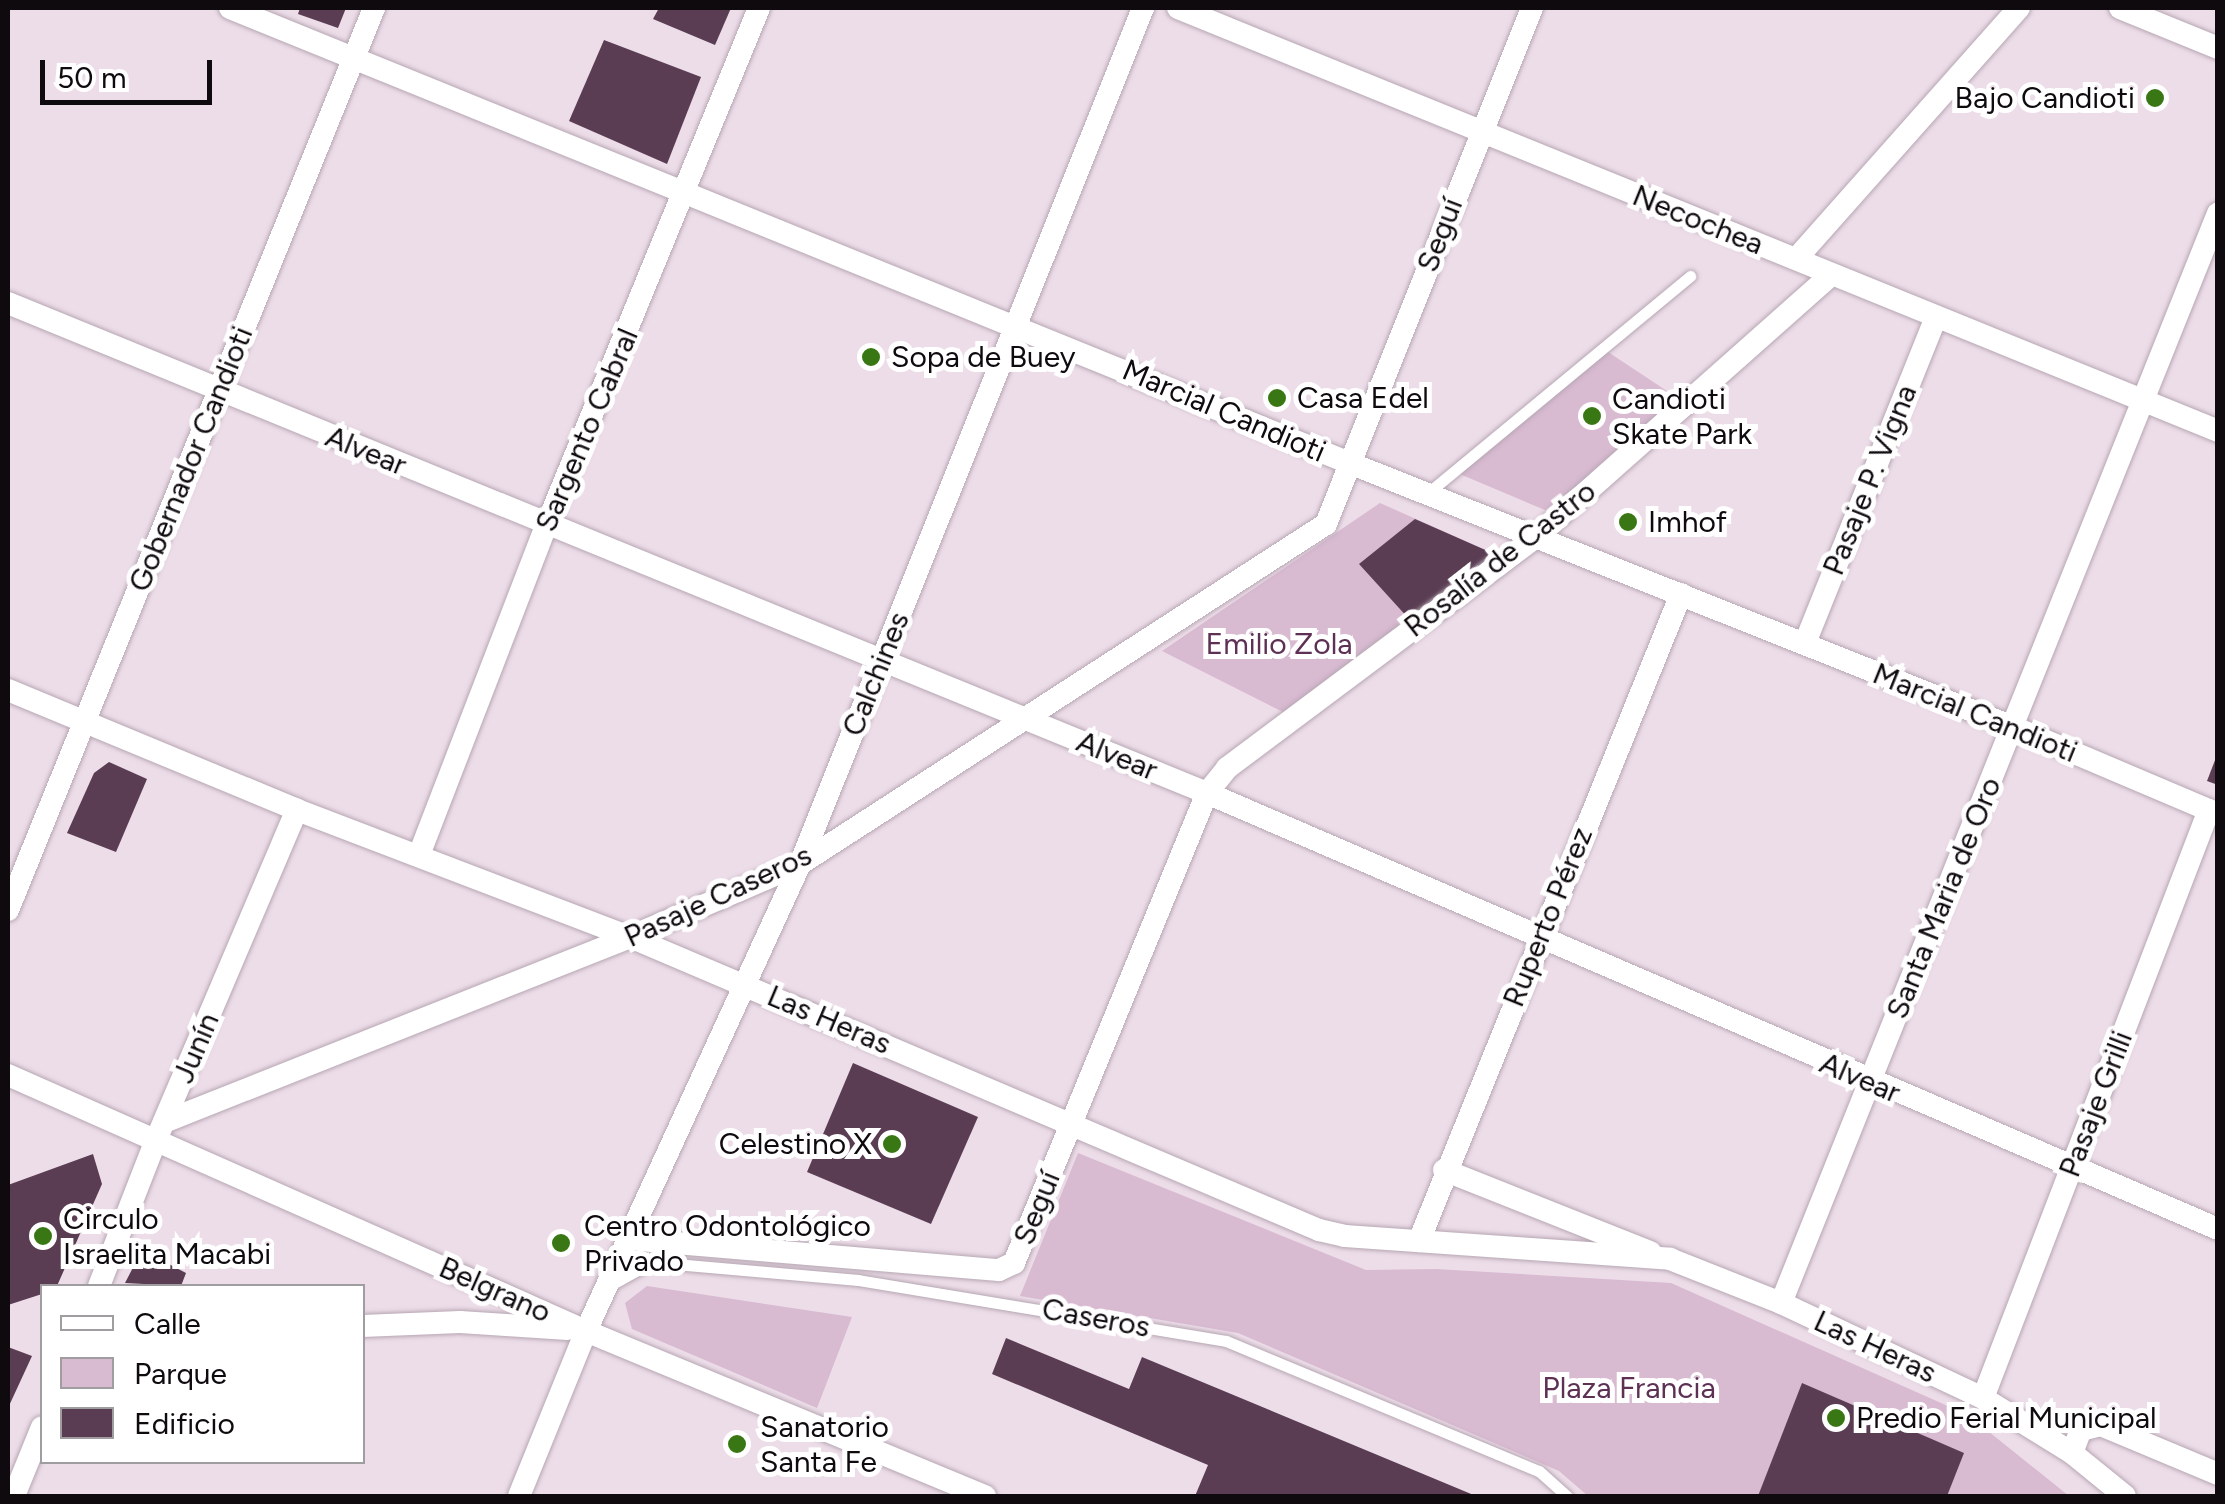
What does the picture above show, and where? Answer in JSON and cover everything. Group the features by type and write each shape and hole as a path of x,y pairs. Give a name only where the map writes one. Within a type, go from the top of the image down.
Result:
{"street":[{"name":"Marcial Candioti","path":"230,8 1352,464 2013,727 2213,812"},
{"name":"Gobernador Candioti","path":"8,910 374,8"},
{"name":"Sargento Cabral","path":"419,855 547,524 687,192 759,8"},
{"name":"Calchines","path":"519,1496 586,1330 800,864 1143,8"},
{"name":"Necochea","path":"1178,8 2218,431"},
{"name":"Seguí","path":"1352,464 1532,8"},
{"path":"1796,259 2018,8"},
{"path":"2120,8 2218,48"},
{"name":"Santa Maria de Oro","path":"1781,1303 2218,214"},
{"name":"Rosalía de Castro","path":"1206,793 1228,768 1538,536 1831,275"},
{"name":"Alvear","path":"8,303 1206,793 1538,940 2218,1230"},
{"name":"Pasaje P. Vigna","path":"1805,643 1936,317"},
{"name":"Pasaje Caseros","path":"160,1131 800,864 1326,524 1352,464"},
{"name":"Ruperto Pérez","path":"1419,1241 1444,1170 1680,594"},
{"name":"Las Heras","path":"8,690 297,810 630,937 1319,1230 1670,1260"},
{"name":"Seguí","path":"628,1239 999,1270 1014,1263 1206,793"},
{"name":"Junín","path":"100,1284 160,1131 297,810"},
{"name":"Pasaje Grilli","path":"1983,1398 2213,812"},
{"name":"Belgrano","path":"8,1075 160,1131 586,1330 985,1496"},
{"name":"Las Heras","path":"1444,1170 1781,1303 1983,1398 2072,1454 2126,1496"},
{"path":"365,1326 460,1322 586,1330"},
{"path":"2072,1454 2081,1430 2101,1425 2218,1474"},
{"path":"14,1496 40,1432"}],"lane":[{"path":"1429,492 1690,276"},
{"name":"Caseros","path":"602,1295 627,1272 652,1262 858,1280 1226,1341 1539,1471 1568,1496"}],"green space":[{"name":"Candioti Skate Park","path":"1605,350 1679,399 1552,513 1455,472"},
{"name":"Emilio Zola","path":"1380,503 1499,556 1285,713 1162,651"},
{"name":"Plaza Francia","path":"1078,1153 1366,1270 1436,1269 1671,1283 1968,1415 2069,1496 1588,1496 1559,1471 1238,1333 1020,1296"},
{"path":"647,1286 852,1317 817,1408 632,1329 625,1303"}],"building":[{"path":"300,8 346,8 338,28 298,14"},
{"path":"659,8 731,8 715,45 653,19"},
{"path":"604,40 701,77 667,164 569,121"},
{"path":"1415,519 1499,556 1409,619 1359,564"},
{"path":"2218,755 2218,785 2207,781"},
{"path":"109,762 147,779 116,852 67,833 94,773"},
{"name":"Celestino X","path":"853,1063 978,1117 931,1224 807,1172"},
{"name":"Circulo Israelita Macabi","path":"93,1154 102,1184 58,1284 40,1284 40,1295 8,1305 8,1185"},
{"path":"142,1250 186,1273 182,1284 125,1283"},
{"path":"1006,1338 1129,1389 1142,1357 1476,1496 1195,1496 1208,1465 992,1374"},
{"path":"8,1347 32,1356 8,1408"},
{"name":"Predio Ferial Municipal","path":"1802,1383 1964,1453 1947,1496 1758,1496"}],"place":[{"name":"Bajo Candioti","path":"2155,98"},
{"name":"Sopa de Buey","path":"871,357"},
{"name":"Casa Edel","path":"1277,398"},
{"name":"Candioti Skate Park","path":"1592,416"},
{"name":"Imhof","path":"1628,522"},
{"name":"Celestino X","path":"892,1144"},
{"name":"Circulo Israelita Macabi","path":"43,1236"},
{"name":"Centro Odontológico Privado","path":"561,1243"},
{"name":"Predio Ferial Municipal","path":"1836,1418"},
{"name":"Sanatorio Santa Fe","path":"737,1444"}]}
